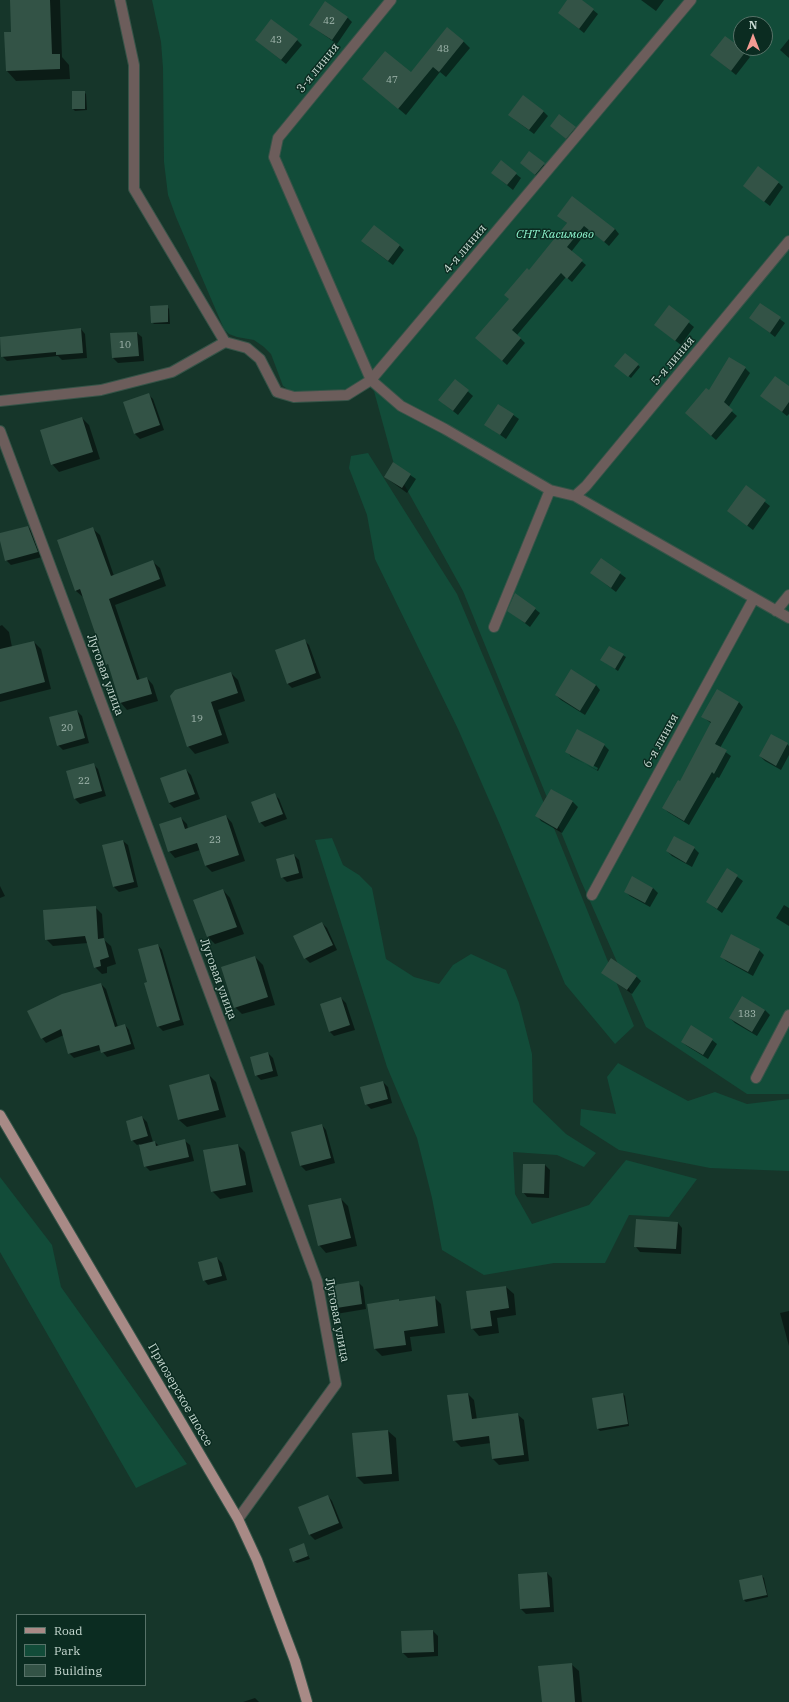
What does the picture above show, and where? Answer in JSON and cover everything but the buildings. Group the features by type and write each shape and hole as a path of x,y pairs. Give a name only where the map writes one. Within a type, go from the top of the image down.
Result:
{"main road":[{"name":"Приозерское шоссе","path":"0,1115 238,1519 257,1560 295,1661 307,1702"}],"street":[{"path":"0,401 101,390 172,372 225,342 134,189 134,65 120,0"},
{"name":"3-я линия","path":"371,380 274,157 278,138 391,0"},
{"name":"4-я линия","path":"225,342 247,348 260,359 277,392 294,397 346,395 371,380 691,0"},
{"name":"5-я линия","path":"575,496 586,486 789,241"},
{"path":"371,380 401,406 445,429 550,490 575,496 789,618"},
{"name":"Луговая улица","path":"0,431 317,1281 336,1384 238,1519"},
{"path":"494,627 550,490"},
{"path":"776,611 789,595"},
{"name":"6-я линия","path":"592,895 754,598"},
{"path":"756,1078 789,1015"}],"green space":[{"name":"СНТ Касимово","path":"152,0 789,0 789,1094 747,1094 646,1027 581,881 463,591 395,468 374,391 363,381 344,390 296,392 289,390 283,386 271,354 264,347 254,340 229,334 224,329 168,195 164,162 163,68 161,42"},
{"path":"368,453 457,594 509,717 634,1026 615,1044 565,984 500,825 458,729 375,559 367,515 349,468 351,456"},
{"path":"332,838 343,865 359,875 372,888 386,959 414,977 439,984 453,965 471,954 506,970 519,1003 532,1054 533,1102 566,1134 596,1153 584,1167 557,1155 513,1152 515,1194 532,1224 589,1205 626,1160 697,1179 669,1217 629,1215 605,1263 554,1263 484,1275 442,1250 432,1198 417,1138 387,1067 315,840"},
{"path":"618,1063 688,1101 715,1092 747,1104 789,1099 789,1171 710,1168 619,1150 580,1125 581,1109 616,1114 607,1077"},
{"path":"0,1177 52,1245 61,1287 187,1464 136,1488 0,1252"}]}
